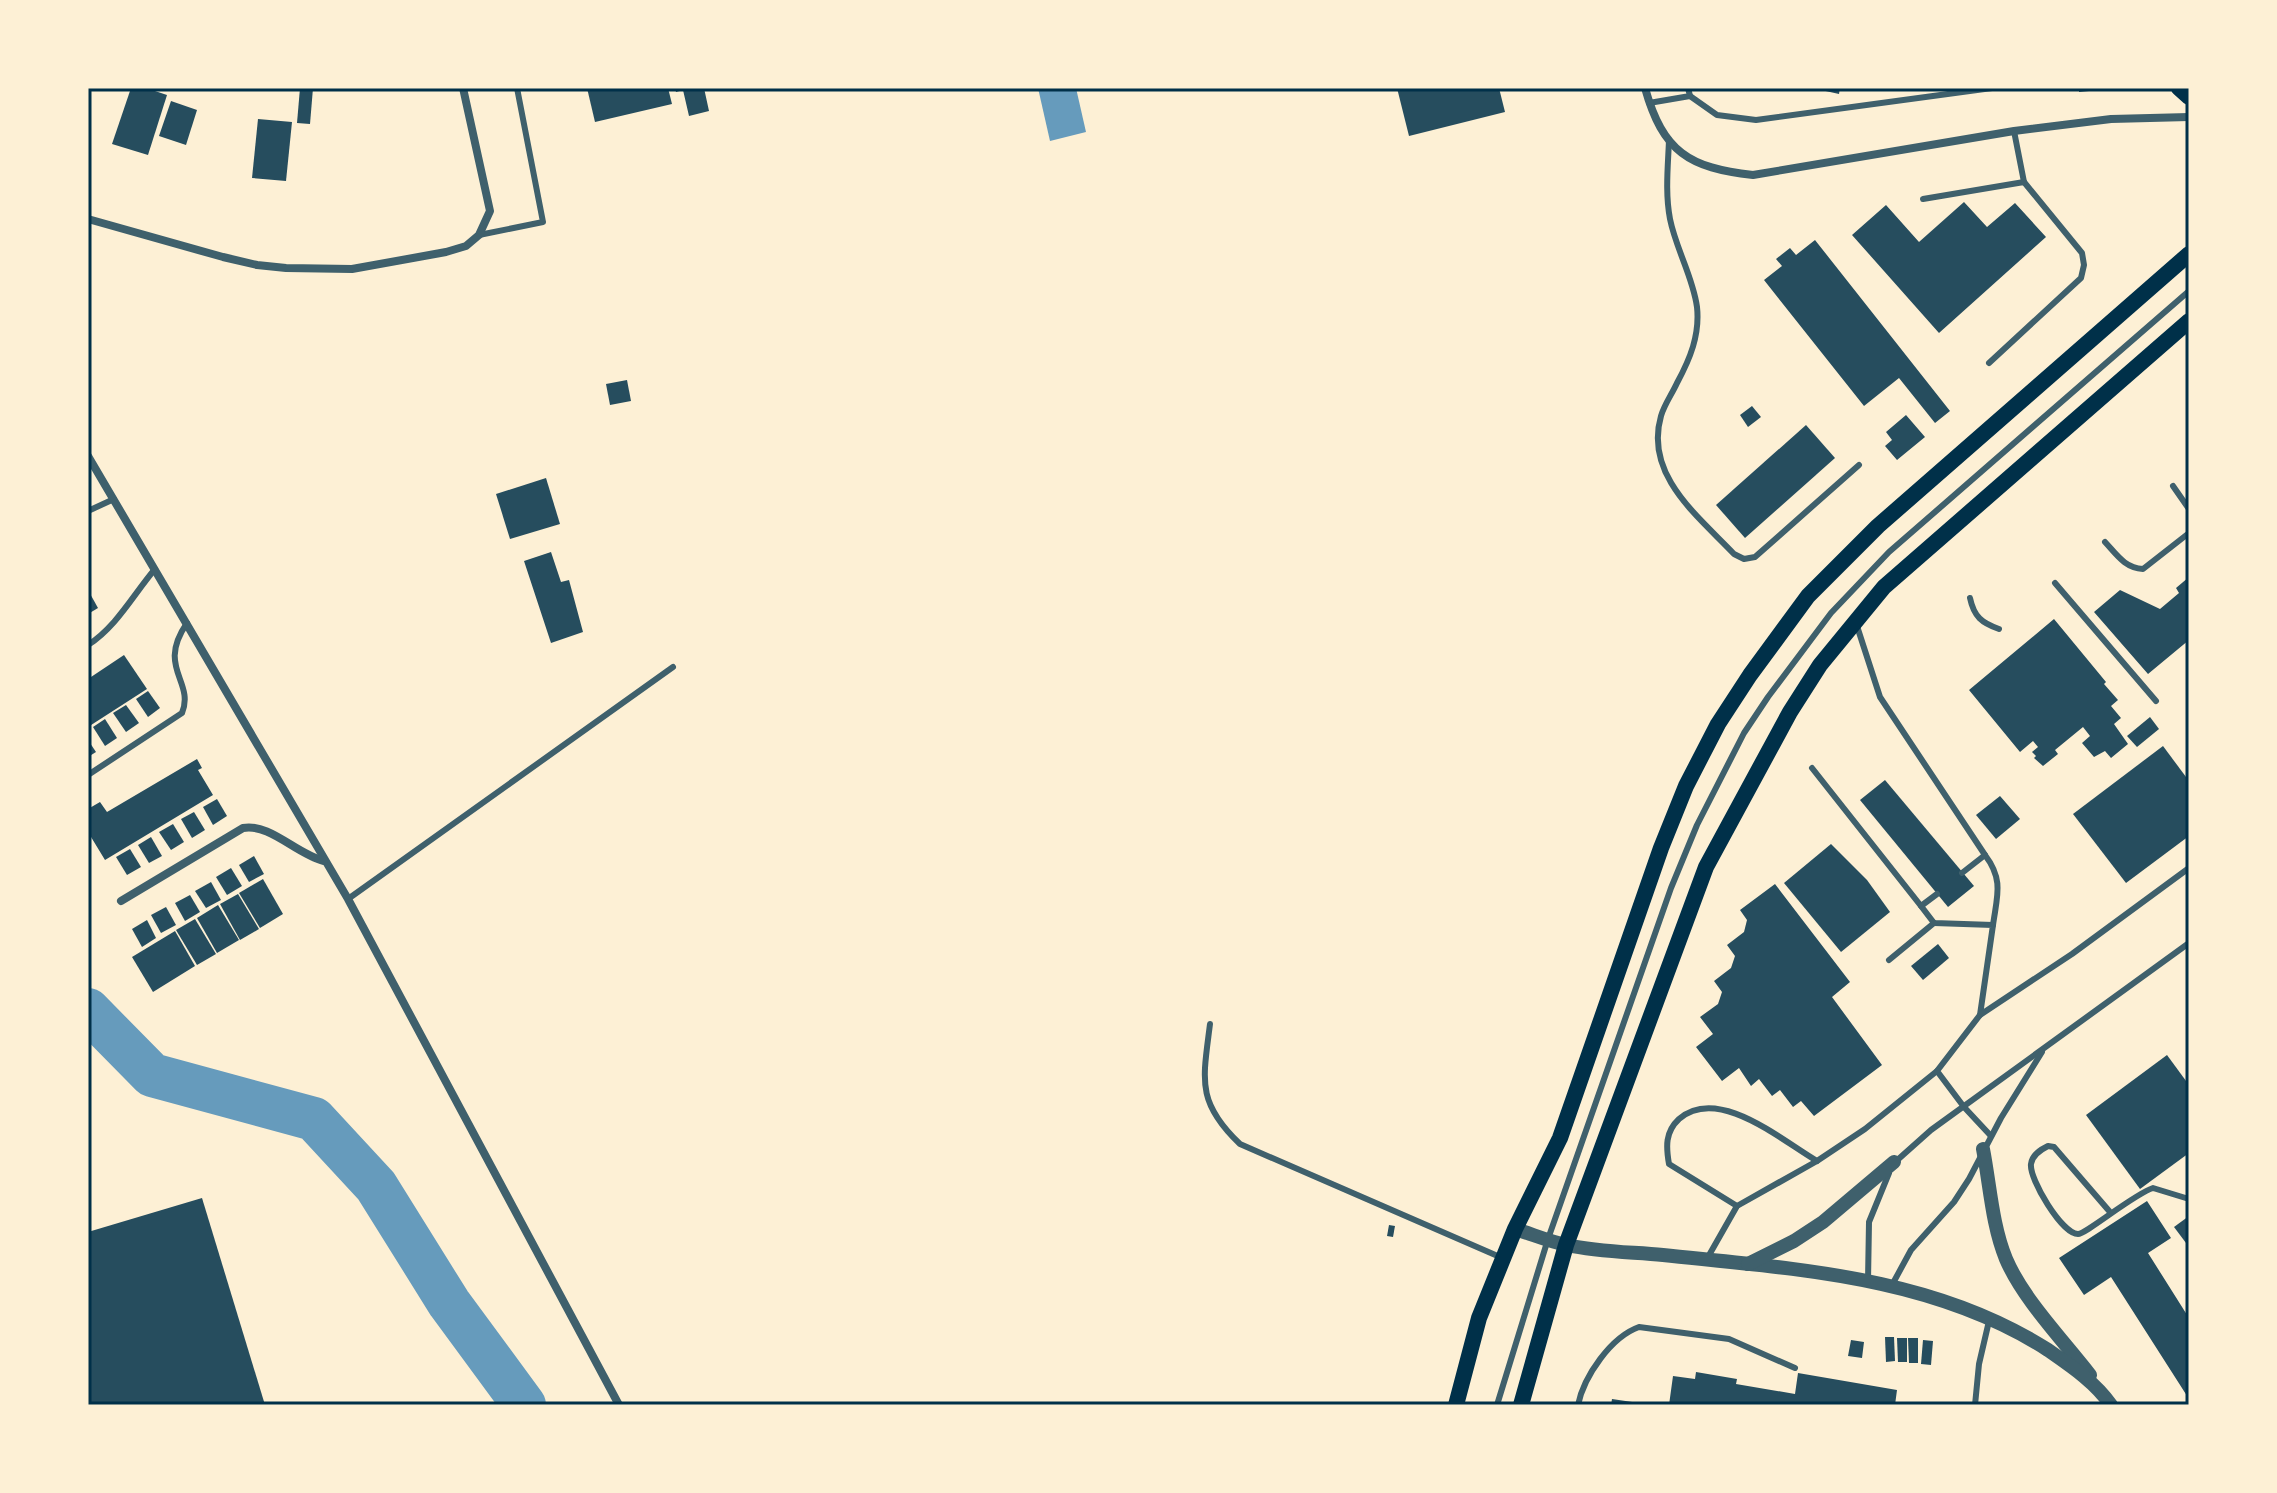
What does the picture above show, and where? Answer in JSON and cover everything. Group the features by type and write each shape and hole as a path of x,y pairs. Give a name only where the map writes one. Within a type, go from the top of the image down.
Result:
{"main road":[{"path":"2179,88 2189,97"},
{"path":"1456,1405 1479,1318 1515,1229 1560,1138 1661,848 1686,786 1718,724 1808,596 1878,526 2189,254"},
{"path":"1521,1405 1566,1245 1706,867 1790,712 1820,665 1855,620 1903,568 2189,321"}],"street":[{"path":"88,219 257,265 317,270 352,269 466,246 479,235 490,211 463,88"},
{"path":"1645,88 1661,129 1686,157 1719,172 1753,175 2014,131 2111,119 2189,117"},
{"path":"88,456 348,899 619,1405"},
{"path":"121,901 243,828 252,826 261,828 304,855 324,861"},
{"path":"1987,1142 1999,1238 2007,1261 2111,1405"},
{"path":"1748,1264 1794,1241 1823,1222 1894,1162"},
{"path":"1515,1229 1566,1245 1748,1264 1892,1285 1990,1317 2044,1348 2100,1388"}],"lane":[{"path":"479,235 543,222 517,88"},
{"path":"1649,103 1689,92 1717,115 1756,120 1992,88"},
{"path":"1989,363 2081,278 2084,265 2082,253 2024,182 2014,131"},
{"path":"1669,140 1670,219 1697,307 1692,356 1662,413 1658,430 1658,449 1664,470 1678,495 1734,554 1744,559 1755,557 1859,465"},
{"path":"1923,199 2024,182"},
{"path":"2180,297 2189,285"},
{"path":"1497,1405 1548,1239 1671,888 1723,771 1768,697 1831,613 1889,552 2189,291"},
{"path":"2173,486 2189,509"},
{"path":"88,511 114,499"},
{"path":"2105,542 2124,564 2132,569 2143,569 2189,533"},
{"path":"88,645 114,622 155,569"},
{"path":"2055,583 2156,701"},
{"path":"1970,598 1973,612 1980,620 1999,629"},
{"path":"1855,620 1880,697 1996,870 1998,882 1980,1015"},
{"path":"88,775 182,713 184,694 174,660 175,647 187,623"},
{"path":"348,899 673,667"},
{"path":"1812,768 1934,923"},
{"path":"1962,873 1985,855"},
{"path":"1707,1260 1737,1206 1817,1161 1865,1129 1937,1071 1980,1015 2072,954 2189,868"},
{"path":"1921,906 1937,894"},
{"path":"1889,960 1934,923 1993,925"},
{"path":"1868,1281 1869,1222 1894,1162 1964,1107 2189,943"},
{"path":"1210,1024 1203,1076 1207,1101 1214,1115 1240,1144 1503,1258"},
{"path":"1892,1285 1911,1250 1954,1202 1969,1179 1987,1142 2044,1049"},
{"path":"1937,1071 1987,1142"},
{"path":"1737,1206 1669,1164 1667,1136 1675,1122 1688,1112 1704,1106 1730,1109 1817,1161"},
{"path":"2110,1212 2054,1147 2048,1146 2035,1155 2031,1167 2035,1182 2068,1232 2083,1234 2110,1212 2153,1188 2189,1199"},
{"path":"1975,1405 1979,1364 1990,1317"},
{"path":"1578,1405 1580,1393 1607,1349 1628,1331 1639,1327 1729,1339 1795,1368"}],"water":[{"path":"1038,88 1076,88 1086,132 1050,141"}],"building":[{"path":"131,88 146,88 167,95 148,155 112,144"},
{"path":"300,88 313,88 310,124 297,123"},
{"path":"587,88 668,88 672,104 595,122"},
{"path":"675,88 704,88 709,111 689,116 683,90 676,92"},
{"path":"1397,88 1499,88 1505,112 1409,136"},
{"path":"1812,88 1840,88 1839,94"},
{"path":"2079,88 2098,88 2099,90 2079,92"},
{"path":"171,101 197,110 186,145 159,136"},
{"path":"258,119 292,122 286,181 252,178"},
{"path":"1964,202 1987,227 2015,203 2046,237 1939,333 1852,235 1886,205 1919,242"},
{"path":"1815,240 1950,411 1935,423 1899,378 1864,406 1764,280 1782,266 1776,259 1790,248 1796,255"},
{"path":"627,380 631,401 610,405 606,384"},
{"path":"1752,406 1761,417 1748,427 1740,415"},
{"path":"1906,415 1925,437 1897,460 1885,446 1892,440 1886,432"},
{"path":"1806,425 1835,458 1745,538 1716,505"},
{"path":"546,478 560,524 510,539 496,494"},
{"path":"551,552 561,582 569,580 583,632 551,643 524,561"},
{"path":"2189,577 2189,640 2148,674 2094,612 2120,590 2160,609 2179,593 2176,588"},
{"path":"88,590 98,608 88,614"},
{"path":"2054,619 2118,700 2111,706 2121,718 2114,724 2128,744 2111,758 2105,751 2094,757 2082,743 2090,736 2083,727 2055,750 2058,754 2043,766 2034,758 2036,756 2032,752 2038,747 2033,741 2020,752 1969,690"},
{"path":"124,655 147,689 88,727 88,679"},
{"path":"148,691 160,708 148,717 136,699"},
{"path":"126,705 139,723 126,732 113,713"},
{"path":"2150,717 2159,729 2137,747 2127,736"},
{"path":"105,719 117,738 105,746 93,727"},
{"path":"88,740 96,752 88,757"},
{"path":"2163,746 2189,781 2189,836 2126,883 2073,814"},
{"path":"197,759 202,768 198,770 213,795 105,860 88,832 88,809 100,802 107,812"},
{"path":"1885,780 1974,886 1948,907 1860,800"},
{"path":"2000,796 2020,819 1996,839 1976,815"},
{"path":"217,799 227,816 213,825 203,807"},
{"path":"194,812 205,830 192,838 181,819"},
{"path":"173,824 184,842 171,850 159,832"},
{"path":"151,837 162,856 149,863 138,845"},
{"path":"1831,844 1867,880 1890,912 1841,952 1784,883"},
{"path":"130,849 141,867 127,875 116,857"},
{"path":"254,856 264,874 249,882 239,865"},
{"path":"231,868 242,886 227,895 216,877"},
{"path":"263,879 283,914 260,928 239,893"},
{"path":"211,882 221,900 206,908 195,891"},
{"path":"1775,884 1850,982 1832,997 1882,1065 1814,1116 1801,1101 1793,1107 1780,1090 1772,1096 1759,1079 1751,1086 1739,1068 1722,1081 1696,1047 1713,1034 1700,1017 1718,1004 1722,992 1714,981 1731,968 1735,956 1727,945 1744,932 1747,920 1740,910"},
{"path":"238,894 259,929 240,940 220,904"},
{"path":"190,895 200,912 185,921 175,903"},
{"path":"218,905 239,940 217,953 197,918"},
{"path":"166,907 176,925 161,933 151,915"},
{"path":"195,919 216,954 197,965 176,930"},
{"path":"147,920 156,938 142,947 132,929"},
{"path":"175,931 195,966 153,992 132,957"},
{"path":"1938,944 1949,958 1923,980 1911,966"},
{"path":"2167,1055 2189,1085 2189,1153 2140,1189 2086,1115"},
{"path":"202,1198 265,1405 88,1405 88,1232"},
{"path":"2147,1201 2171,1238 2148,1253 2189,1318 2189,1399 2111,1277 2084,1295 2059,1258"},
{"path":"2189,1216 2189,1247 2174,1227"},
{"path":"1389,1225 1395,1226 1393,1237 1387,1236"},
{"path":"1885,1337 1894,1337 1895,1361 1886,1362"},
{"path":"1897,1338 1907,1338 1907,1362 1898,1362"},
{"path":"1908,1338 1918,1338 1918,1363 1909,1363"},
{"path":"1851,1340 1864,1342 1862,1358 1848,1356"},
{"path":"1923,1340 1933,1341 1931,1365 1921,1364"},
{"path":"1696,1372 1737,1379 1736,1384 1795,1394 1798,1373 1897,1390 1895,1405 1669,1405 1673,1376 1695,1379"},
{"path":"1612,1399 1639,1403 1639,1405 1611,1405"}],"waterway":[{"path":"88,1010 152,1075 314,1119 376,1186 449,1303 524,1405"}]}
